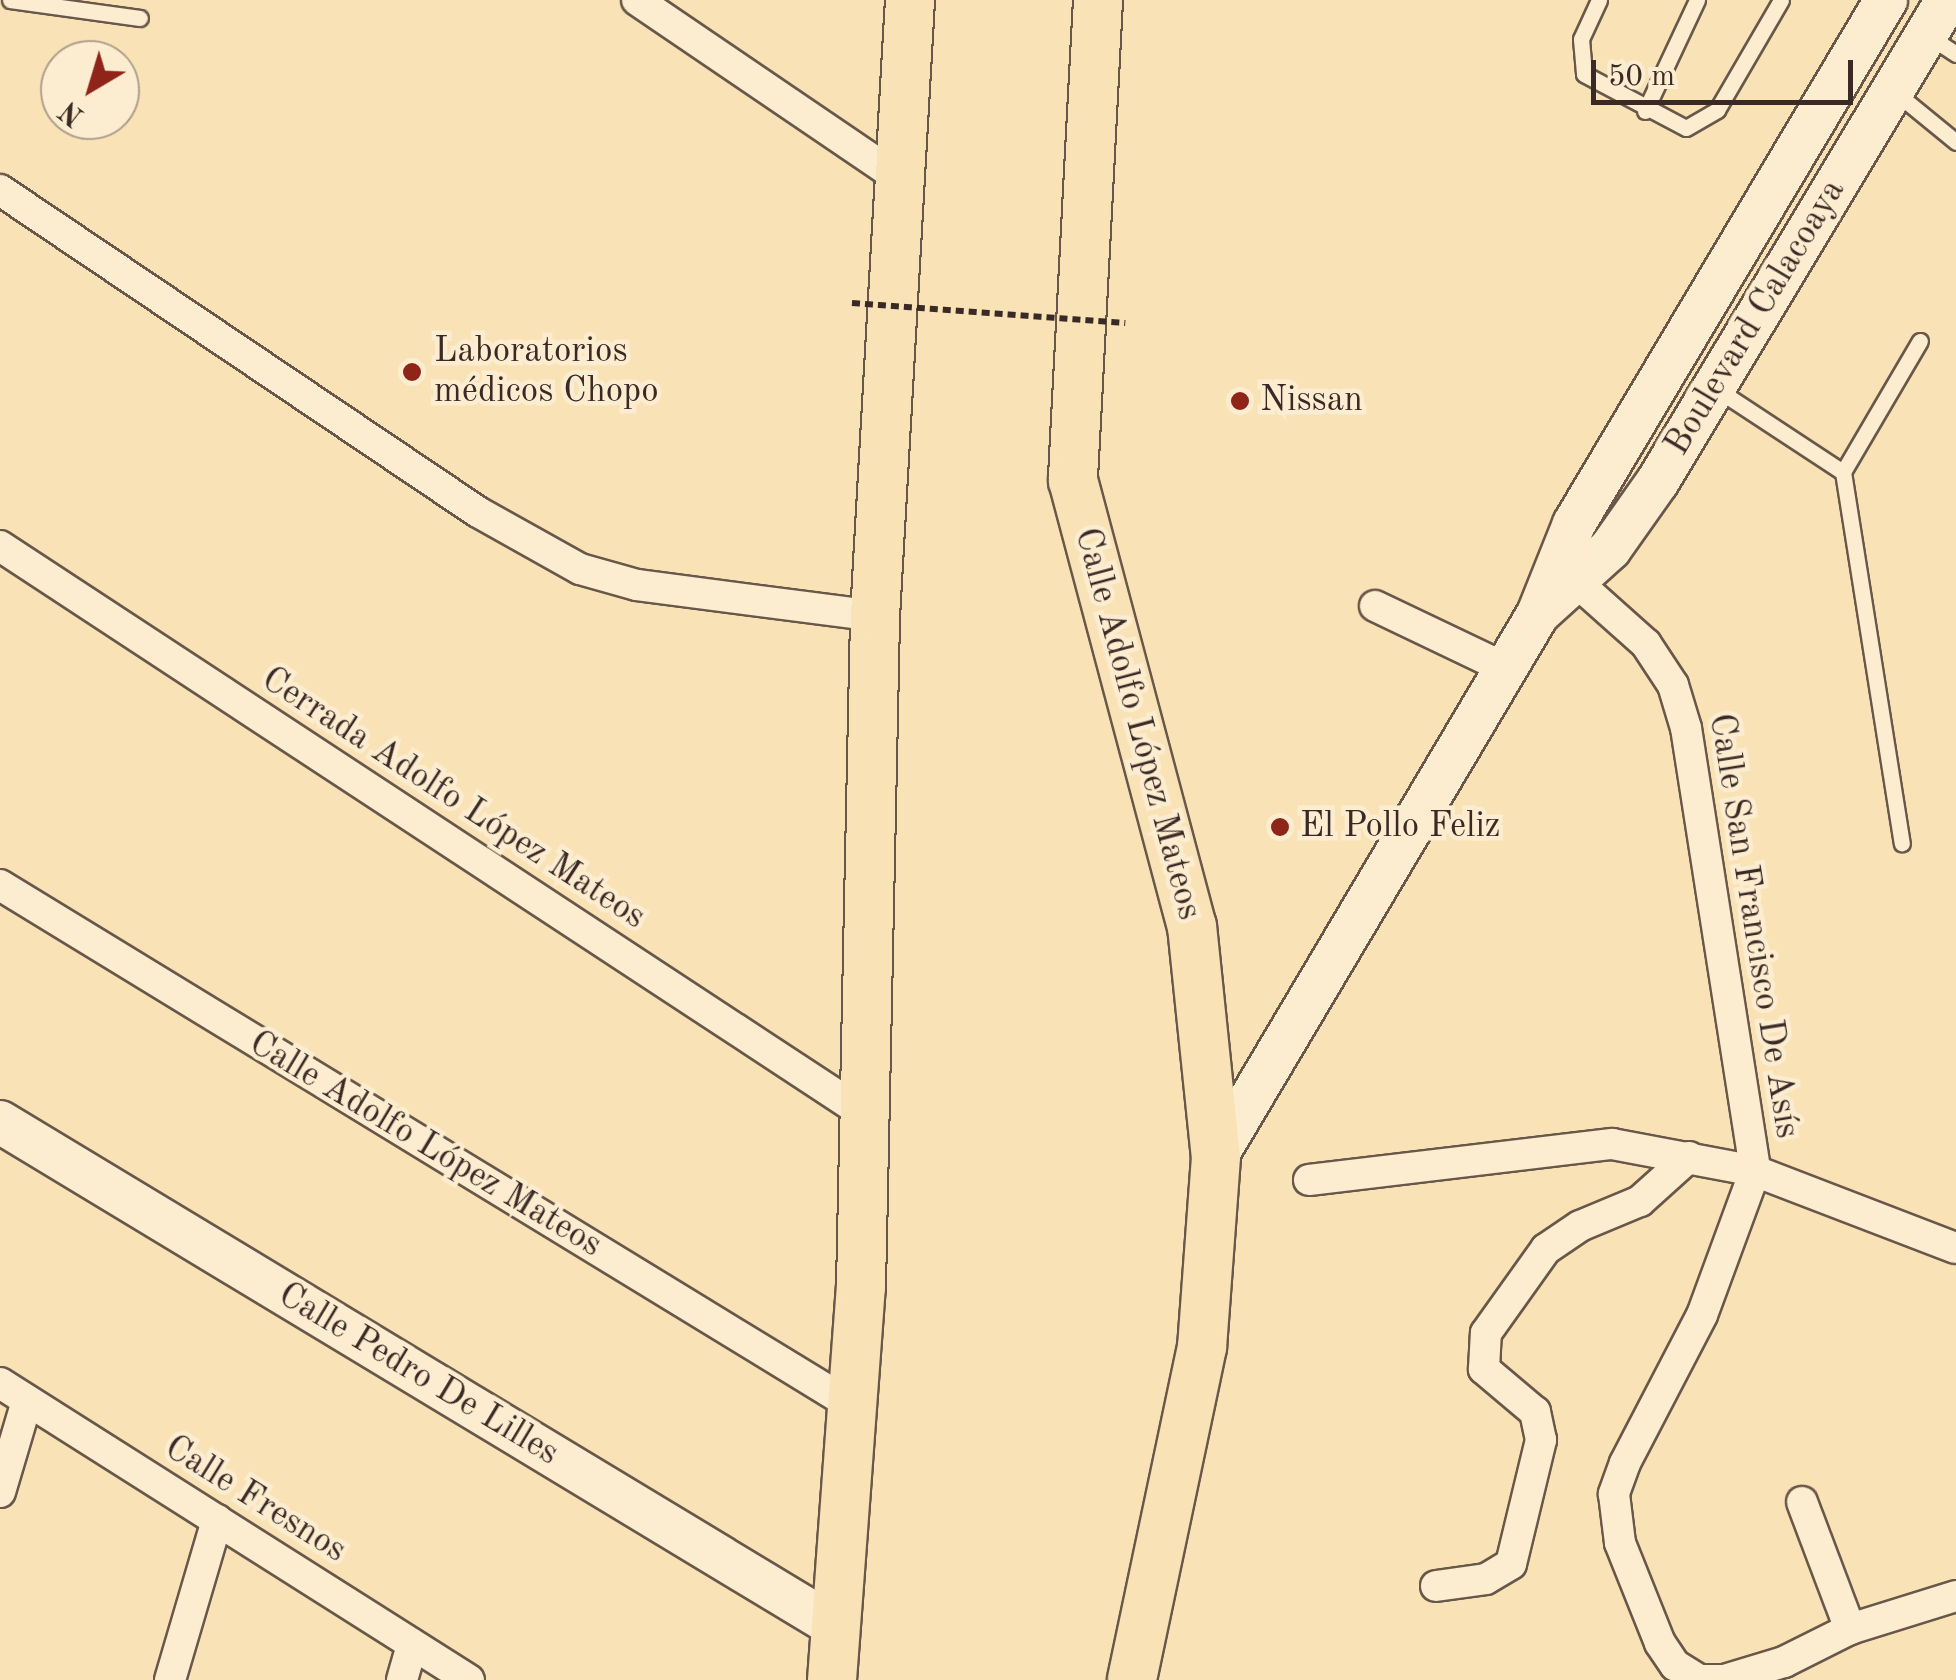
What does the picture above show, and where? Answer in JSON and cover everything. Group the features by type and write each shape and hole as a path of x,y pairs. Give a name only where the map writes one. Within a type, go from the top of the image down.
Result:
{"main road":[{"path":"832,1680 865,1114 875,616 910,0"},
{"name":"Calle Adolfo López Mateos","path":"1098,0 1073,480 1192,926 1216,1157 1202,1347 1132,1680"}],"street":[{"path":"637,0 900,179"},
{"name":"Boulevard Calacoaya","path":"1567,573 1616,453 1886,0"},
{"name":"Boulevard Calacoaya","path":"1216,1157 1504,666 1567,573 1658,481 1892,89 1943,29"},
{"path":"0,190 478,512 580,569 636,585 875,616"},
{"path":"1747,228 1794,254"},
{"path":"1616,453 1658,481"},
{"name":"Cerrada Adolfo López Mateos","path":"0,546 865,1114"},
{"name":"Calle San Francisco De Asís","path":"1567,573 1646,644 1673,685 1686,728 1755,1171 1718,1280 1614,1494 1613,1524 1660,1643 1675,1665 1699,1680"},
{"path":"1375,606 1504,666"},
{"name":"Calle Adolfo López Mateos","path":"0,885 850,1404"},
{"name":"Calle Pedro De Lilles","path":"0,1122 836,1628"},
{"name":"Calle San Francisco De Asís","path":"1310,1180 1571,1145 1612,1144 1755,1171"},
{"path":"1436,1586 1486,1578 1511,1564 1541,1440 1536,1412 1484,1369 1486,1333 1546,1250 1580,1226 1640,1201 1689,1157"},
{"path":"1755,1171 1956,1248"},
{"name":"Calle Fresnos","path":"0,1383 469,1680"},
{"path":"0,1492 28,1400"},
{"path":"1802,1502 1850,1629"},
{"path":"170,1680 217,1520"},
{"path":"1699,1680 1786,1671 1850,1629 1956,1596"},
{"path":"402,1680 412,1644"}],"lane":[{"path":"10,0 140,18"},
{"path":"1599,0 1578,56 1584,74 1645,111 1686,128 1704,123 1781,0"},
{"path":"1645,111 1697,0"},
{"path":"1892,89 1956,142"},
{"path":"1902,844 1844,472 1920,341"},
{"path":"1715,387 1844,472"}],"path":[{"path":"852,304 1125,323"}],"place":[{"name":"Laboratorios médicos Chopo","path":"412,372"},
{"name":"Nissan","path":"1240,401"},
{"name":"El Pollo Feliz","path":"1280,827"}]}
